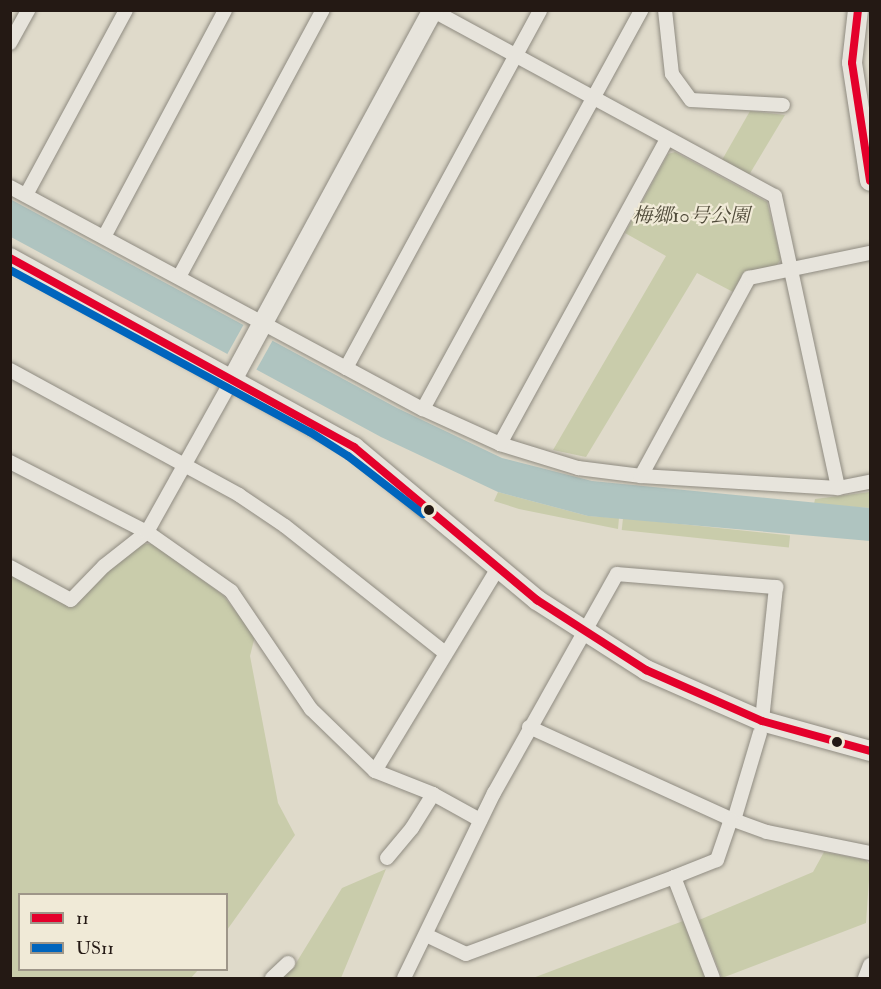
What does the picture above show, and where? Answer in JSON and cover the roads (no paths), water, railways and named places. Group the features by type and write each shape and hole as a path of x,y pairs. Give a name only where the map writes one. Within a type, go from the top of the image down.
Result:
{"street":[{"path":"10,43 28,10"},
{"path":"26,195 126,10"},
{"path":"104,237 225,10"},
{"path":"179,277 323,10"},
{"path":"346,368 540,10"},
{"path":"423,409 641,10"},
{"path":"665,10 672,74 691,100 783,105"},
{"path":"858,10 852,63 870,181"},
{"path":"10,567 71,600 104,566 147,532 432,11 592,96 667,140 775,196 838,488"},
{"path":"500,444 667,140"},
{"path":"10,187 179,277 260,328 346,368 423,409 500,444 578,468 641,476 838,488 870,482"},
{"path":"641,476 749,278 870,253"},
{"path":"10,258 237,370 354,447 498,568 581,631 646,670 761,727 870,751"},
{"path":"10,370 184,466 285,526 445,653"},
{"path":"10,462 147,532 231,591 311,709 375,771 433,794 480,820"},
{"path":"375,771 498,568"},
{"path":"404,978 480,820 529,727 581,631 617,574 776,587 761,727 717,860 466,954 426,934"},
{"path":"529,727 732,819 767,832 870,853"},
{"path":"387,858 412,828 433,794"},
{"path":"674,877 713,978"},
{"path":"272,978 288,963"},
{"path":"865,978 870,965"}],"park label":[{"name":"梅郷10号公園","path":"691,215"}]}
